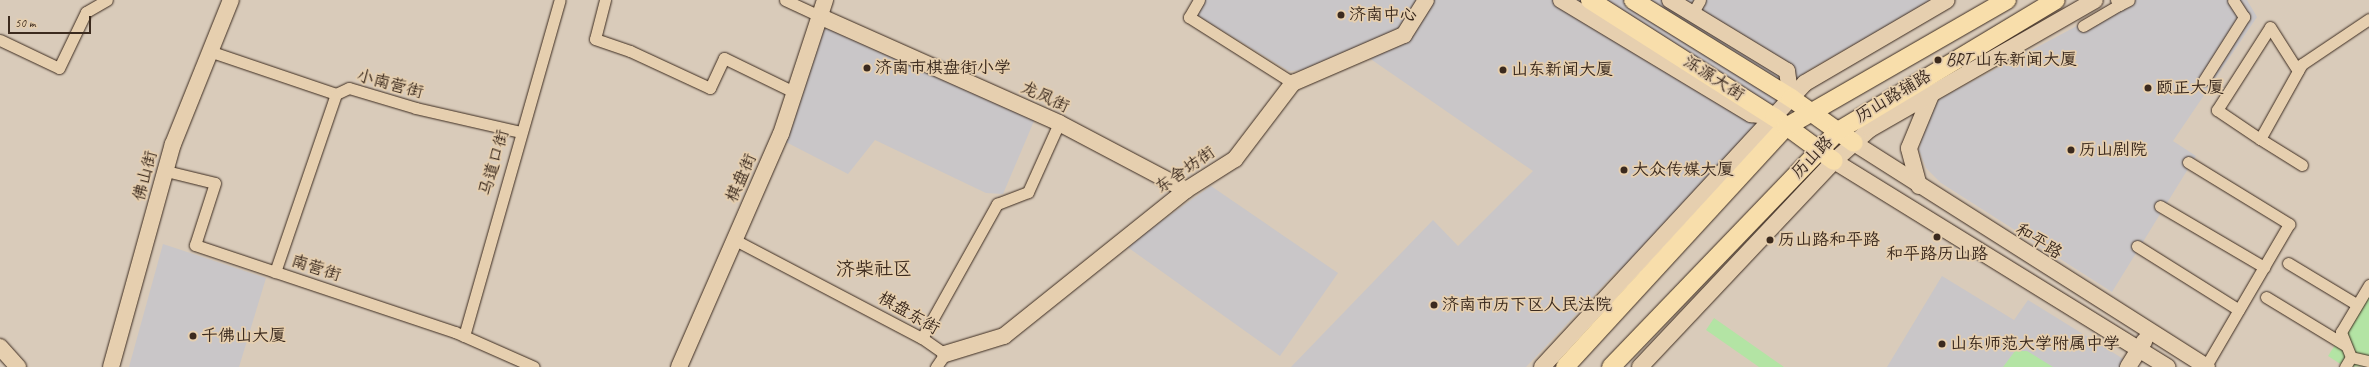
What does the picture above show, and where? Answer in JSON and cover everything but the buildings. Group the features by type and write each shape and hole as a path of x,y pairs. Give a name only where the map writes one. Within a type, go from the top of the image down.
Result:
{"main road":[{"name":"泺源大街","path":"1590,0 1780,122 1834,161"},
{"name":"泺源大街","path":"1633,0 1791,98 1854,143"},
{"name":"历山路","path":"1566,367 1780,122 1814,115 2007,0"},
{"name":"历山路","path":"1611,367 1838,131 2056,0"}],"street":[{"path":"0,40 59,68 86,12 107,0"},
{"name":"佛山街","path":"111,367 166,171 209,51 231,0"},
{"name":"马道口街","path":"464,336 521,132 560,0"},
{"path":"605,0 595,39 630,51 710,88 724,58 792,92"},
{"path":"785,0 819,16"},
{"name":"棋盘街","path":"679,367 781,134 792,92 825,0"},
{"path":"1199,0 1189,17 1293,83"},
{"name":"东舍坊街","path":"945,354 1004,336 1186,190 1235,159 1293,83 1404,35 1426,0"},
{"path":"1561,0 1751,114 1780,122"},
{"path":"1670,0 1696,7 1787,71 1791,98"},
{"path":"1542,367 1780,122 1791,98 1805,83 1946,0"},
{"name":"历山路辅路","path":"1640,367 1834,161 1870,128 1931,95 2095,0"},
{"path":"2204,80 2244,17 2233,0"},
{"path":"2083,26 2121,2"},
{"name":"龙凤街","path":"819,16 1059,123 1186,190"},
{"path":"2260,139 2302,64 2369,19"},
{"path":"2298,71 2270,27 2217,110 2302,165"},
{"name":"小南营街","path":"209,51 336,94 349,88 416,108 521,132"},
{"path":"275,272 336,94"},
{"path":"1919,186 1909,148 1931,95"},
{"path":"922,338 997,204 1028,192 1059,123"},
{"name":"和平路","path":"1854,143 1919,186 2206,367"},
{"path":"1834,161 2168,367"},
{"path":"2188,162 2289,224 2206,367"},
{"name":"南营街","path":"166,171 215,183 195,246 464,336 534,367"},
{"path":"2160,206 2264,267"},
{"name":"棋盘东街","path":"735,240 922,338 945,354 936,367"},
{"path":"2137,246 2239,310"},
{"path":"2288,262 2356,304"},
{"path":"2351,357 2341,332 2356,304 2369,285"},
{"path":"2266,297 2345,345"},
{"path":"2128,367 2150,332"},
{"path":"0,347 18,367"},
{"path":"2351,357 2369,361"},
{"path":"2345,367 2351,357"}],"shaded area":[{"path":"1200,0 1933,0 1807,71 1620,272 1618,270 1526,367 1291,367 1433,220 1458,246 1533,171 1359,51 1319,69 1289,71 1193,13"},
{"path":"2126,0 2247,0 2257,17 2173,141 2196,156 2112,292 1941,183 1926,168 1919,150 1927,117 1939,99"},
{"name":"济南市棋盘街小学","path":"819,22 1037,114 1003,194 986,193 875,140 848,174 784,141"},
{"path":"1211,186 1338,273 1280,356 1126,246"},
{"path":"163,244 266,278 239,367 129,367"},
{"path":"1942,276 2014,320 2028,300 2125,360 2121,367 1887,367"}],"green space":[{"path":"2369,291 2369,366 2345,367 2328,356"},
{"path":"1714,318 1784,367 1759,367 1706,330"},
{"path":"2015,351 2027,351 2053,367 2003,367"}],"place":[{"name":"济南中心","path":"1341,15"},
{"name":"BRT 山东新闻大厦","path":"1938,60"},
{"name":"济南市棋盘街小学","path":"867,68"},
{"name":"山东新闻大厦","path":"1503,70"},
{"name":"颐正大厦","path":"2148,88"},
{"name":"历山剧院","path":"2071,150"},
{"name":"大众传媒大厦","path":"1624,170"},
{"name":"和平路历山路","path":"1937,237"},
{"name":"历山路和平路","path":"1770,240"},
{"name":"济南市历下区人民法院","path":"1434,305"},
{"name":"千佛山大厦","path":"193,336"},
{"name":"山东师范大学附属中学","path":"1942,344"}],"district":[{"name":"济柴社区","path":"874,270"}]}
